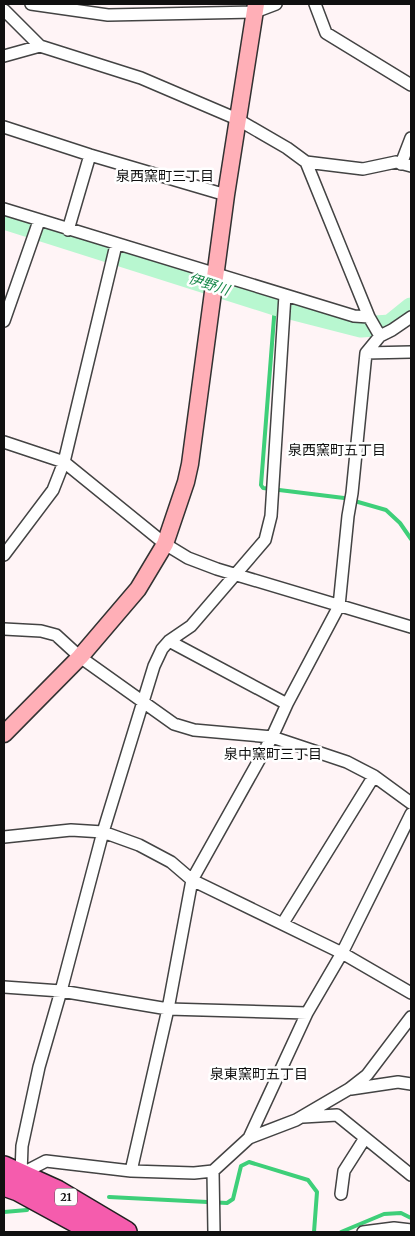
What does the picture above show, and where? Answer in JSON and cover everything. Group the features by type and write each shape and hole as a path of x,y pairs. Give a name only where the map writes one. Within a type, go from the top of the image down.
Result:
{"highway":[{"name":"21","path":"9,1175 18,1190 95,1232"},
{"name":"21","path":"9,1175 57,1191 126,1232"}],"street":[{"path":"31,4 108,15 172,9 256,8 276,4"},
{"path":"315,4 326,33 411,86"},
{"path":"4,734 80,657 138,589 165,544 186,482 190,464 237,119 256,8"},
{"path":"4,10 40,46 141,78 237,119 287,148 306,162 363,169 396,162 406,165 411,138"},
{"path":"4,56 40,46"},
{"path":"4,127 90,155 226,195"},
{"path":"68,230 90,155"},
{"path":"306,162 369,317 380,336"},
{"path":"4,209 116,245 354,316 369,317"},
{"path":"4,321 39,221"},
{"path":"4,555 53,490 64,462 116,245"},
{"path":"9,1175 22,1146 39,1067 103,832 154,666 162,649 169,641 191,626 265,540 271,516 282,318 285,295"},
{"path":"132,1171 168,1010 192,880 272,737 287,704 339,606 366,354 380,336 411,317"},
{"path":"366,354 411,352"},
{"path":"4,442 64,462 165,544 188,558 236,575 411,627"},
{"path":"4,629 41,631 56,635 80,657 174,724 194,730 272,737 347,762 374,776 411,803"},
{"path":"169,641 287,704"},
{"path":"283,923 374,776"},
{"path":"249,1138 306,1013 342,953 411,814"},
{"path":"4,837 71,830 103,832 139,844 171,862 192,880 342,953 411,993"},
{"path":"4,987 61,990 168,1010 306,1013"},
{"path":"9,1175 46,1161 132,1171 194,1174 213,1171 249,1138 301,1117 349,1089 368,1075 411,1016"},
{"path":"349,1089 398,1082 411,1084"},
{"path":"301,1117 337,1115 411,1175"},
{"path":"341,1194 344,1171 365,1138"},
{"path":"213,1171 214,1232"},
{"path":"363,1232 394,1228 411,1230"}],"waterway":[{"name":"伊野川","path":"4,219 275,305 361,327 390,325 411,308"},
{"path":"275,305 261,485 263,488 344,498 386,510 400,523 411,539"},
{"path":"109,1197 227,1203 233,1199 241,1166 249,1162 308,1180 317,1192 314,1232"},
{"path":"4,1212 27,1210"},
{"path":"341,1232 384,1214 401,1213 411,1218"}],"district":[{"name":"泉西窯町三丁目","path":"165,176"},
{"name":"泉西窯町五丁目","path":"337,450"},
{"name":"泉中窯町三丁目","path":"273,754"},
{"name":"泉東窯町五丁目","path":"259,1074"}]}
